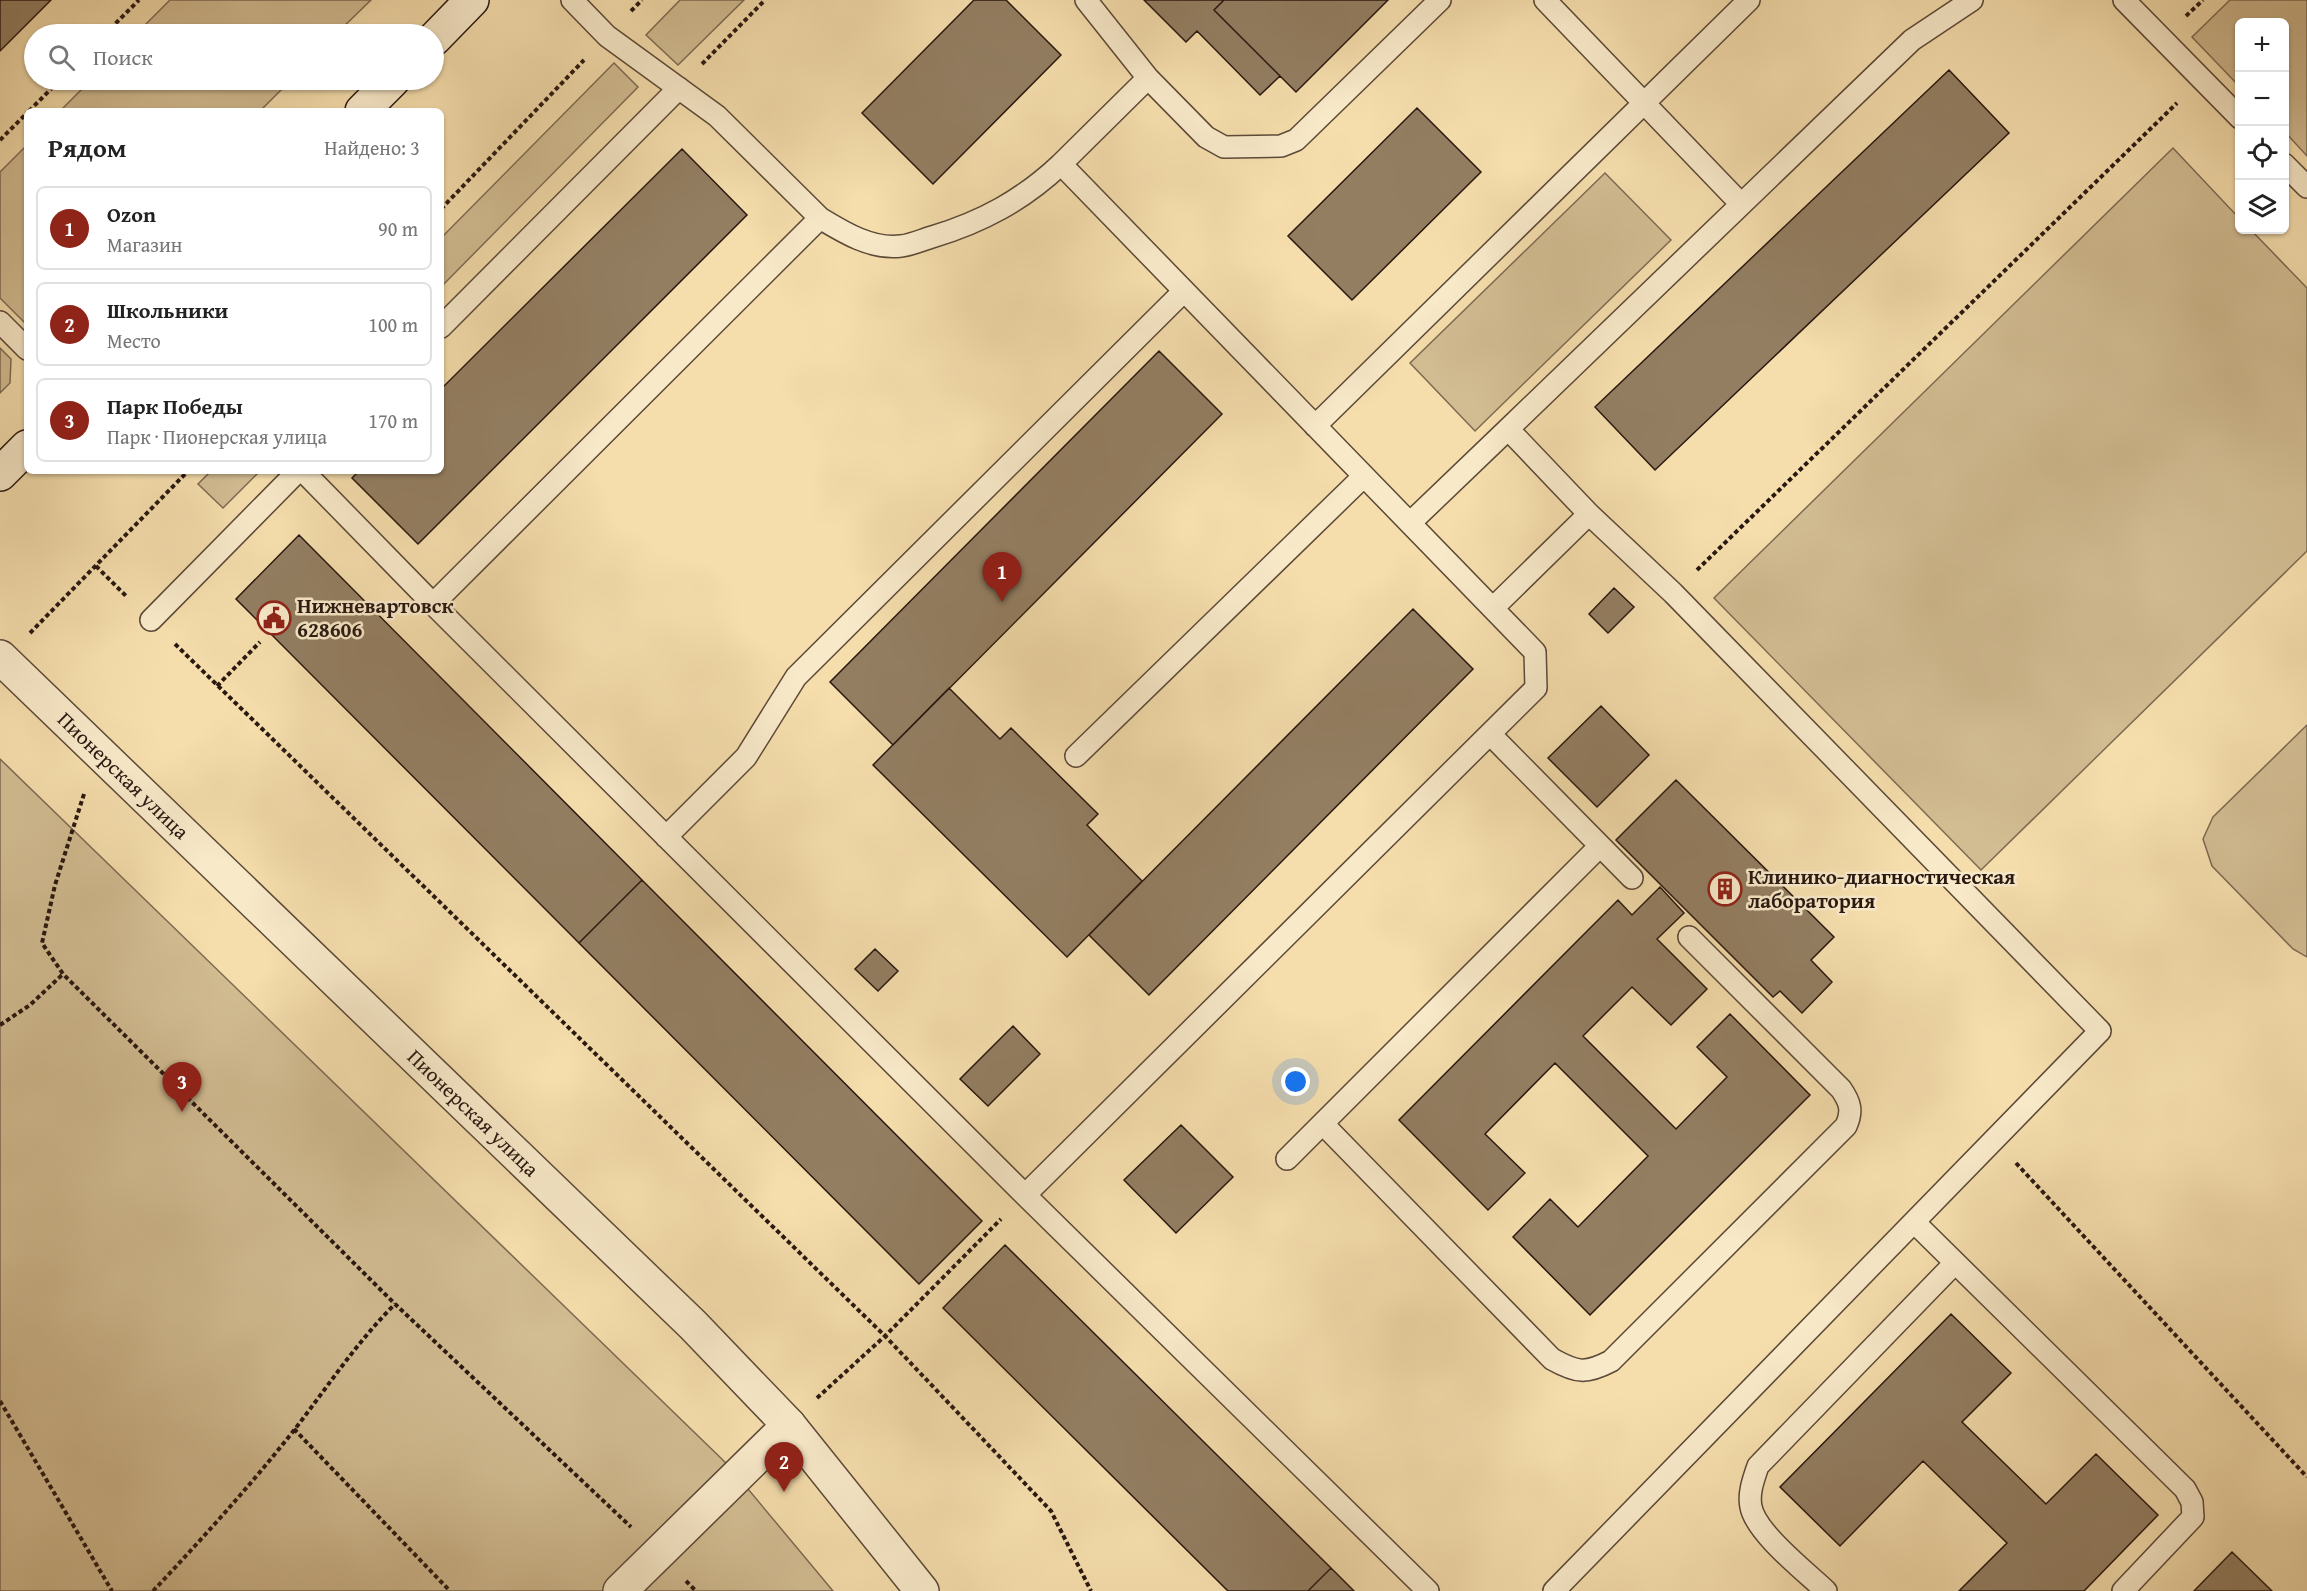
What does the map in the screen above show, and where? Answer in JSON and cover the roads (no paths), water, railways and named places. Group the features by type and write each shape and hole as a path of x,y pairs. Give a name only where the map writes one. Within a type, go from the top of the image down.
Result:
{"street":[{"path":"444,29 472,0"},
{"path":"365,108 383,90"},
{"path":"0,474 24,450"},
{"name":"Пионерская улица","path":"2,658 693,1325 789,1425 922,1591"},
{"path":"620,1591 789,1425"}],"lane":[{"path":"572,0 607,36 717,116 820,218 849,235 900,246 956,230 1001,211 1037,187 1148,78"},
{"path":"1086,0 1148,78 1206,137 1224,147 1281,146 1296,140 1440,0"},
{"path":"1545,0 1645,101 1741,204"},
{"path":"1315,426 1749,0"},
{"path":"1410,523 1912,39 1972,0"},
{"path":"2124,0 2235,113"},
{"path":"444,324 679,88"},
{"path":"1025,1195 1536,688 1535,652 1061,164"},
{"path":"2289,169 2307,187"},
{"path":"433,604 820,218"},
{"path":"666,837 746,757 796,677 1184,291"},
{"path":"0,322 24,346"},
{"path":"1508,429 1589,514 1673,593 2100,1031 1554,1591"},
{"path":"151,620 298,474"},
{"path":"304,474 1025,1195 1428,1591"},
{"path":"1076,756 1364,476"},
{"path":"1493,608 1589,514"},
{"path":"1490,734 1632,878"},
{"path":"1287,1159 1600,846"},
{"path":"1323,1124 1552,1359 1571,1370 1592,1371 1611,1361 1846,1126 1851,1115 1849,1101 1841,1089 1689,937"},
{"path":"1914,1222 2185,1489 2192,1502 2193,1516 2187,1526 2123,1591"},
{"path":"1826,1591 1759,1525 1750,1507 1751,1485 1758,1466 1955,1263"}],"place":[{"name":"Ozon","path":"1002,602"},
{"name":"Нижневартовск 628606","path":"274,618"},
{"name":"Клинико-диагностическая лаборатория","path":"1725,889"},
{"name":"Парк Победы","path":"182,1112"},
{"name":"Школьники","path":"784,1492"}]}
